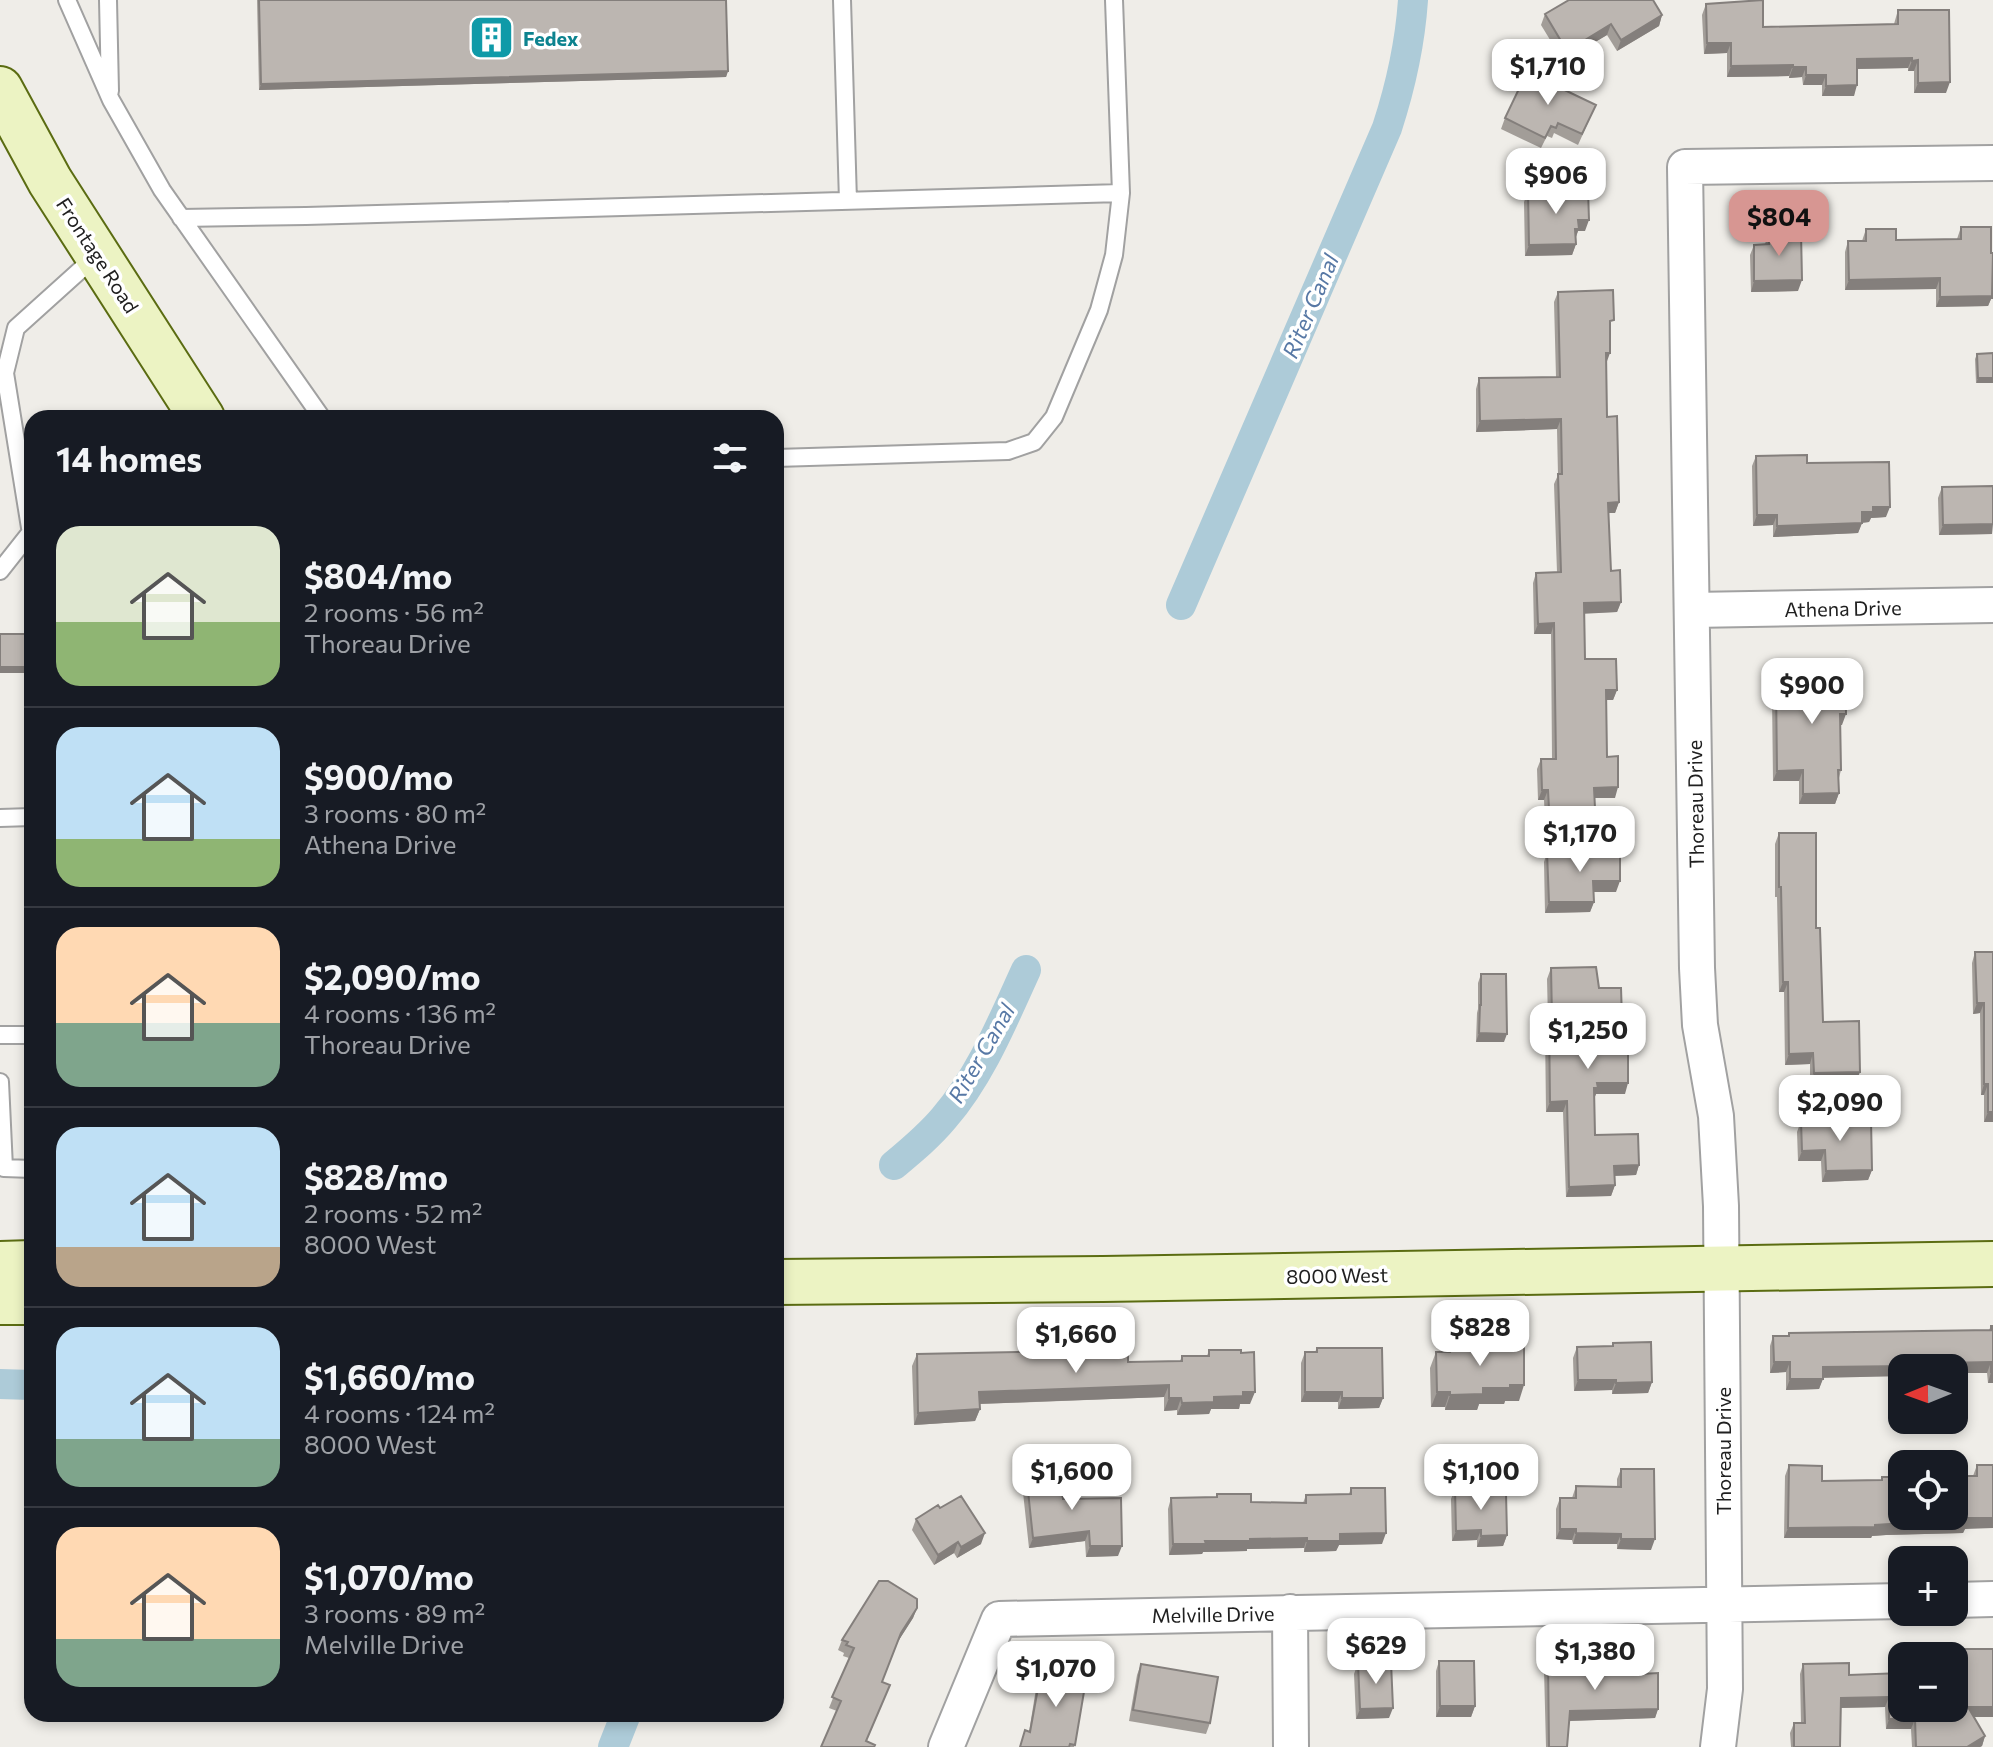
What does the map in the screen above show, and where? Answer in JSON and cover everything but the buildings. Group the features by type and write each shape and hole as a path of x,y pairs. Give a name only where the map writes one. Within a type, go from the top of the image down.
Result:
{"street":[{"name":"Frontage Road","path":"0,89 50,181 197,410"},
{"name":"Thoreau Drive","path":"1718,1747 1725,1689 1722,1269 1716,1116 1700,1025 1697,968 1685,167 1993,163"},
{"name":"Athena Drive","path":"1692,610 1993,605"},
{"path":"0,1264 24,1263"},
{"name":"8000 West","path":"784,1282 1993,1264"},
{"path":"0,1302 24,1302"},
{"path":"1968,1600 1993,1599"},
{"name":"Melville Drive","path":"946,1747 999,1619 1888,1601"},
{"path":"1290,1612 1291,1747"}],"lane":[{"path":"67,0 111,100 162,190 316,410"},
{"path":"108,0 111,100"},
{"path":"842,0 848,201"},
{"path":"784,458 1008,451 1034,442 1054,417 1099,310 1114,255 1121,193 1114,0"},
{"path":"181,218 1121,193"},
{"path":"24,491 5,373 16,328 98,254"},
{"path":"0,571 24,543"},
{"path":"0,818 24,817"},
{"path":"0,1035 24,1035"},
{"path":"0,1082 4,1168 24,1169"}],"waterway":[{"name":"Riter Canal","path":"1181,605 1387,128 1404,64 1413,0"},
{"name":"Riter Canal","path":"894,1165 938,1125 969,1084 1026,970"},
{"path":"0,1384 24,1385"},
{"name":"Riter Canal","path":"613,1747 623,1722"}],"place":[{"name":"Fedex","path":"492,38"}]}
